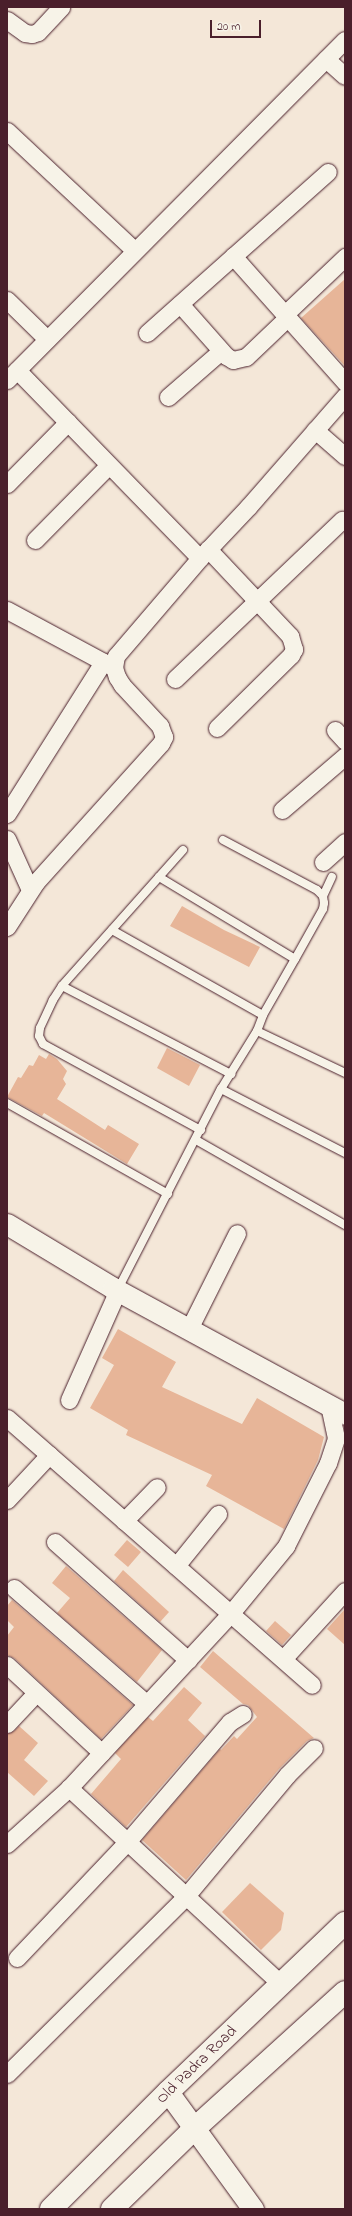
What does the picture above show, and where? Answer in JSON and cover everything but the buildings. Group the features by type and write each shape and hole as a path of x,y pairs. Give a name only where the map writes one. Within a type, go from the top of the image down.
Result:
{"main road":[{"name":"Old Padra Road","path":"51,2209 168,2092 345,1923"},
{"path":"112,2209 194,2129 345,1992"}],"street":[{"path":"7,20 26,33 32,34 38,32 61,7"},
{"path":"217,728 291,655 294,649 290,636 257,601 204,554 110,465 68,422 12,375 134,250 345,40"},
{"path":"326,59 345,76"},
{"path":"7,131 134,250"},
{"path":"147,333 328,172"},
{"path":"233,256 345,382"},
{"path":"180,304 221,351 233,360 246,357 345,257"},
{"path":"7,300 47,339"},
{"path":"168,397 221,351"},
{"path":"7,814 116,656 204,554 249,506 345,396"},
{"path":"7,484 68,422"},
{"path":"315,430 345,456"},
{"path":"35,540 110,465"},
{"path":"175,679 342,520"},
{"path":"7,610 109,665 122,685 160,726 164,737 162,743 30,890 7,927"},
{"path":"282,810 345,756"},
{"path":"7,839 30,890"},
{"path":"323,862 345,842"},
{"path":"7,1224 118,1290 337,1409 336,1438 328,1463 286,1546 231,1614 69,1788 7,1844"},
{"path":"189,1329 237,1234"},
{"path":"69,1400 118,1290"},
{"path":"7,1418 312,1685"},
{"path":"7,1500 49,1455"},
{"path":"124,1521 157,1487"},
{"path":"176,1566 218,1514"},
{"path":"55,1542 188,1660"},
{"path":"14,1588 147,1704"},
{"path":"283,1659 345,1591"},
{"path":"7,1665 102,1752"},
{"path":"7,1724 36,1693"},
{"path":"17,1958 128,1842 230,1722 243,1714"},
{"path":"7,2074 186,1896 287,1776 314,1748"},
{"path":"69,1788 281,1984"},
{"path":"168,2092 253,2209"}],"lane":[{"path":"223,840 317,890 323,896"},
{"path":"183,850 62,986 40,1028 39,1036 43,1044 200,1130"},
{"path":"159,877 295,959"},
{"path":"118,1290 221,1089 257,1031 263,1015 323,909 323,896 332,877"},
{"path":"112,930 263,1015"},
{"path":"62,986 231,1074"},
{"path":"257,1031 345,1073"},
{"path":"221,1089 345,1153"},
{"path":"7,1102 168,1194"},
{"path":"196,1140 345,1225"}]}
